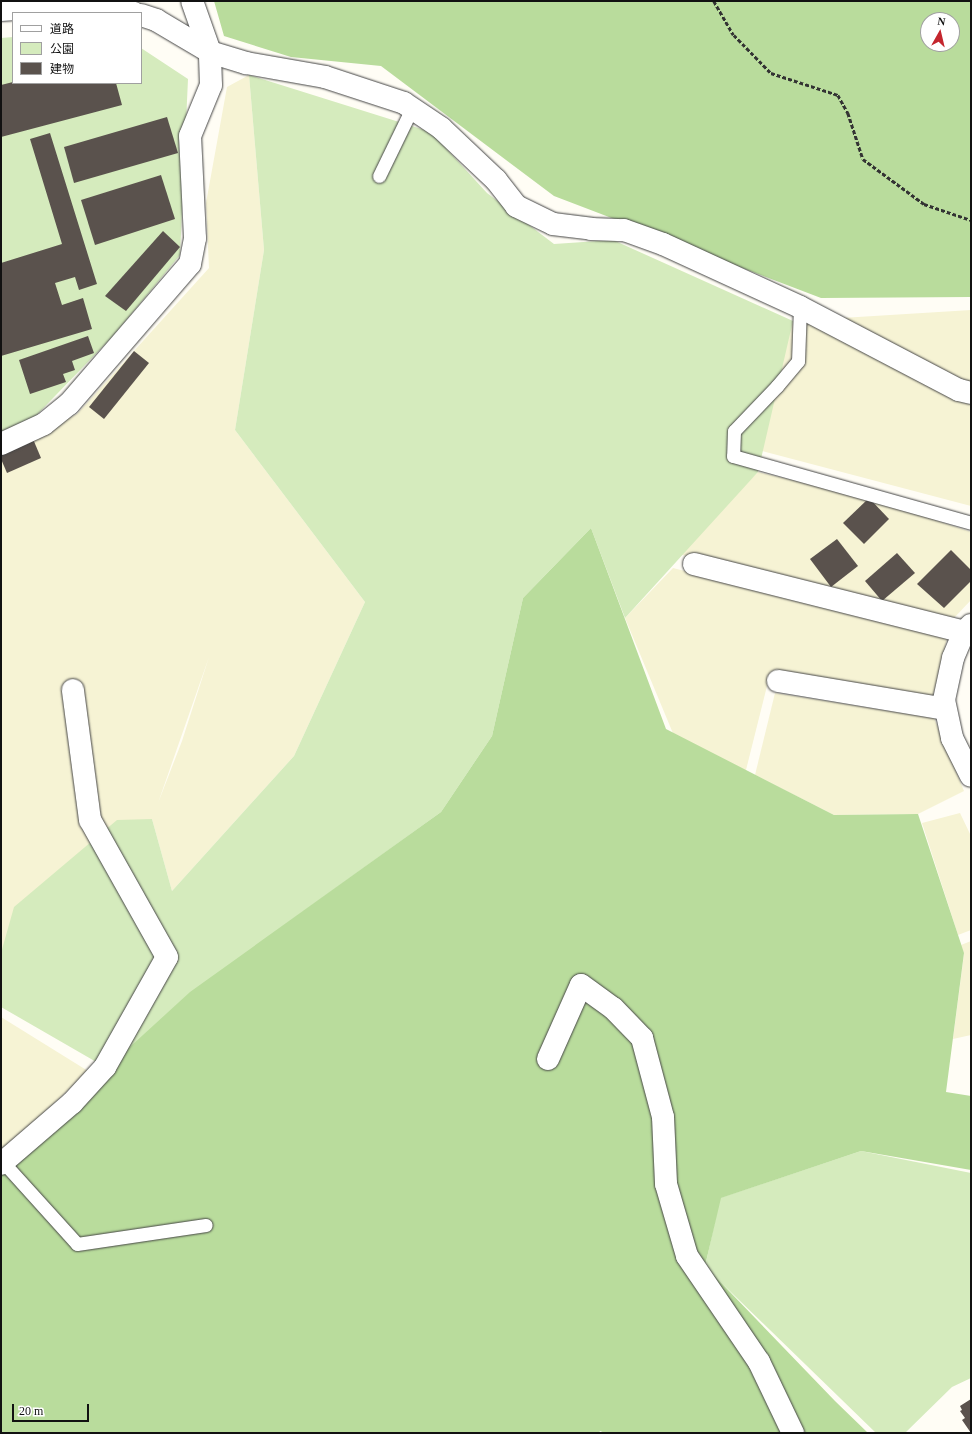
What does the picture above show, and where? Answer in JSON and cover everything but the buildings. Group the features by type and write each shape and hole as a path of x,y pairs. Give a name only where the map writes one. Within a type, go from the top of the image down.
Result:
{"street":[{"path":"1,444 44,424 69,404 190,264 195,238 190,136 211,85 210,52 192,1"},
{"path":"1,10 98,2 131,12"},
{"path":"142,15 156,20 210,52 246,63 325,76 404,103 442,128 496,180 516,206 553,224 591,229 624,230 663,244 800,307 959,390 971,393"},
{"path":"694,564 968,629 953,658 944,700 952,738 971,776"},
{"path":"778,681 945,709"},
{"path":"2,1163 72,1103 105,1067 167,957 90,820 73,690"},
{"path":"548,1059 581,985 613,1008 642,1038 663,1117 666,1184 687,1256 759,1362 792,1433"}],"lane":[{"path":"379,176 412,108"},
{"path":"800,307 798,361 778,386 734,431 733,456 971,523"},
{"path":"2,1163 77,1244 206,1225"}],"path":[{"path":"714,1 734,35 771,73 838,95 848,113 862,159 924,204 971,220"}],"shaded area":[{"path":"249,75 264,250 235,430 365,602 294,756 172,891 152,819 1,953 1,453 77,414 209,268 206,203 227,87","holes":["209,657 182,741 158,803"]},
{"path":"971,310 971,506 751,448 793,321"},
{"path":"758,472 869,498 971,532 971,600 954,618 678,554"},
{"path":"673,568 947,638 932,700 770,674 746,770 682,755 625,618"},
{"path":"775,693 934,718 964,791 918,814 834,815 755,775"},
{"path":"960,813 971,836 971,930 958,935 922,823"},
{"path":"971,941 971,1035 953,1039 964,954 961,945"},
{"path":"1,1017 88,1071 15,1141 1,1152"}],"green space":[{"path":"214,1 971,1 971,297 821,298 554,196 381,66 291,57 224,36"},
{"path":"12,37 12,84 142,84 142,49 188,79 180,255 114,335 26,426 1,438 1,38"},
{"path":"249,75 431,132 487,193 554,244 613,240 793,321 758,472 625,618 591,528 523,598 492,736 441,812 283,926 105,1067 1,1007 1,953 14,907 117,820 152,819 172,891 294,756 365,602 235,430 264,250"},
{"path":"591,528 666,729 834,815 918,814 964,953 946,1092 971,1096 971,1170 861,1151 721,1198 705,1266 835,1401 868,1433 605,1433 600,1431 599,1433 1,1433 1,1161 14,1153 190,992 441,812 492,736 523,598"},
{"path":"861,1151 971,1173 971,1378 952,1387 905,1433 876,1433 705,1267 720,1198"}]}
